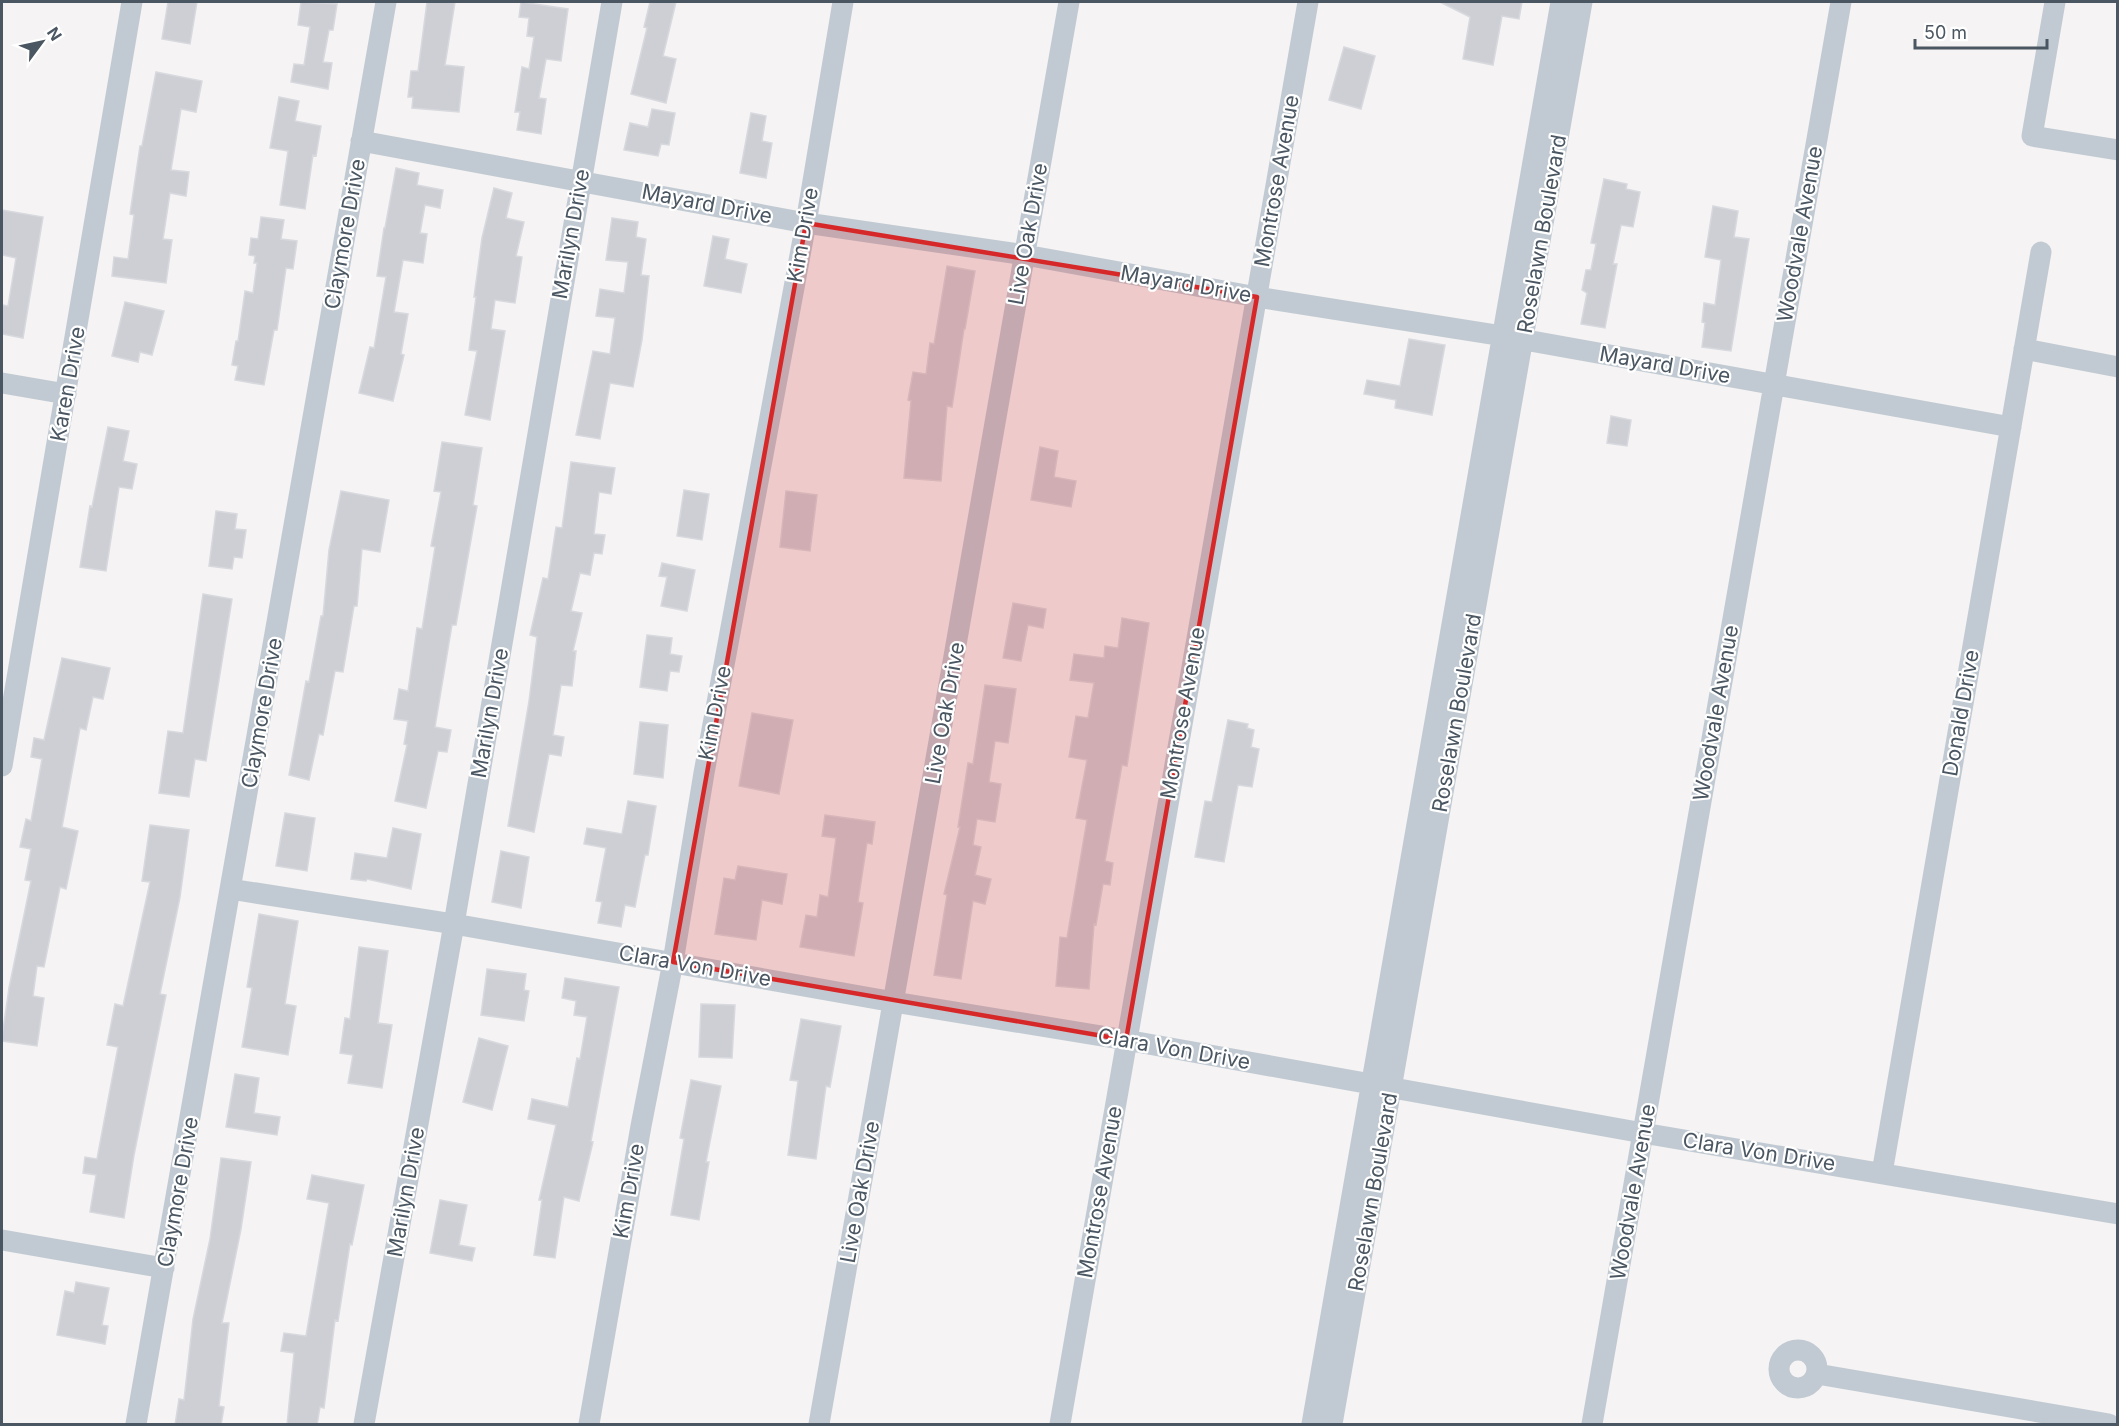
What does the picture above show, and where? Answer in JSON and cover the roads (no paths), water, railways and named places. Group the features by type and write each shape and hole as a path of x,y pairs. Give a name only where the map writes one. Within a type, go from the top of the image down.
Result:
{"street":[{"name":"Karen Drive","path":"2,766 132,2"},
{"name":"Claymore Drive","path":"136,1425 386,2"},
{"name":"Marilyn Drive","path":"364,1425 454,924 612,2"},
{"name":"Kim Drive","path":"589,1425 639,1138 673,962 706,761 806,223 843,2"},
{"name":"Live Oak Drive","path":"819,1425 1069,2"},
{"name":"Montrose Avenue","path":"1060,1425 1308,2"},
{"name":"Roselawn Boulevard","path":"1312,1425 1344,1301 1479,532 1523,340 1551,121 1561,2"},
{"name":"Roselawn Boulevard","path":"1479,532 1503,336 1551,121 1582,2"},
{"name":"Woodvale Avenue","path":"1592,1425 1841,2"},
{"path":"2055,2 2032,136 2118,150"},
{"name":"Mayard Drive","path":"361,141 806,223 1025,255 1257,297 1503,336 2011,427"},
{"name":"Donald Drive","path":"1882,1173 2041,252"},
{"path":"2024,349 2118,367"},
{"path":"2,383 66,394"},
{"name":"Clara Von Drive","path":"230,889 454,924 2118,1214"},
{"path":"2,1240 164,1268"},
{"name":"Roselawn Boulevard","path":"1332,1425 1344,1301"},
{"path":"1817,1374 2109,1425"}]}
